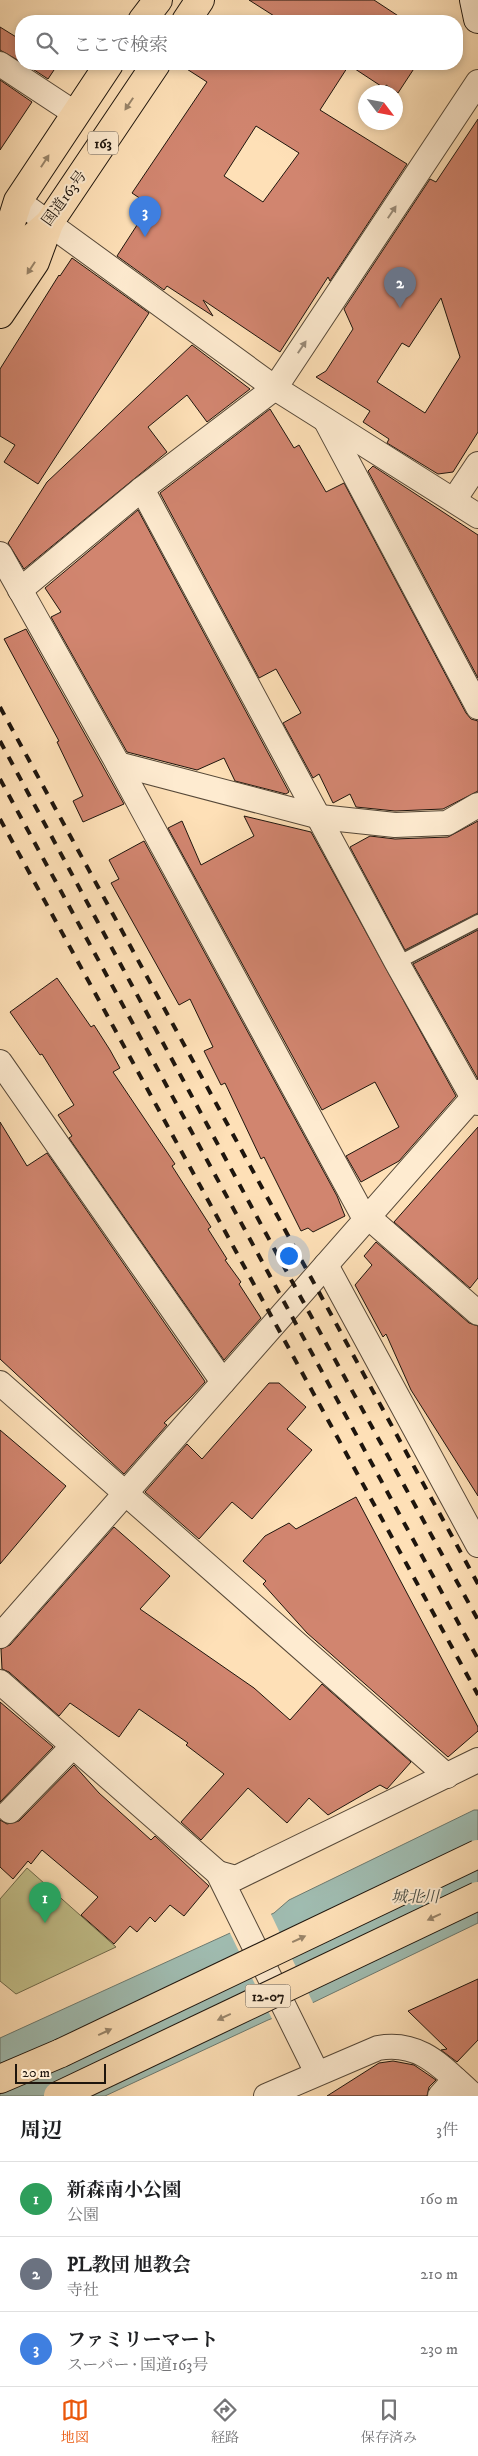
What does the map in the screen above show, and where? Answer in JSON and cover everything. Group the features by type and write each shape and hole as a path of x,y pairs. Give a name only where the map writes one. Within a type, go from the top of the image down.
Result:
{"highway":[{"path":"147,15 158,0"},
{"path":"190,15 200,0"},
{"name":"163","path":"0,250 5,242 9,210 105,70"},
{"name":"国道163号","path":"0,277 18,250 49,223 152,70"},
{"name":"163","path":"0,314 35,262 49,223"},
{"path":"0,2079 61,2053 478,1854"},
{"name":"12-07","path":"58,2096 478,1896"}],"main road":[{"path":"474,0 478,19"}],"street":[{"path":"0,64 76,114"},
{"path":"20,590 142,489 275,388 478,82"},
{"path":"9,210 49,223 275,388 478,516"},
{"path":"326,421 478,707"},
{"path":"454,500 478,464"},
{"path":"0,1636 365,1219 476,1098 397,963 142,489"},
{"path":"0,554 118,764 365,1219 375,1223 478,1313"},
{"path":"118,764 320,818 395,825 447,823 478,805"},
{"path":"0,1062 223,1382"},
{"path":"326,1265 478,1545"},
{"path":"0,1382 447,1776"},
{"path":"0,1682 218,1873 317,2073"},
{"path":"10,1811 73,1746"},
{"path":"218,1873 236,1878 478,1760"},
{"path":"266,2096 378,2048 395,2045 410,2048 434,2060 447,2088 474,2096"}],"lane":[{"path":"397,963 478,921"}],"shaded area":[{"path":"27,1868 116,1947 16,1994 0,1981 0,1899"}],"water":[{"name":"城北川","path":"474,1810 478,1810 478,1923 310,2004 268,2020 105,2096 0,2096 0,2038 274,1913 289,1900"}],"pier":[{"path":"270,1912 314,2005 273,2021 229,1931"}],"building":[{"path":"249,0 374,0 397,15 273,15"},
{"path":"0,27 15,36 15,59 0,50"},
{"path":"34,70 54,70 48,79"},
{"path":"188,70 346,70 320,110 407,164 330,281 328,277 280,352 203,300 213,316 167,286 164,290 117,256 150,205 132,193 207,82","holes":["256,126 299,153 263,202 224,176"]},
{"path":"357,70 413,70 403,85 379,85"},
{"path":"0,80 32,102 0,150"},
{"path":"478,119 478,432 453,472 438,474 387,443 389,439 363,422 370,411 316,377 326,371 353,329 344,309 430,179 436,182","holes":["441,298 460,357 425,413 377,382 402,343 409,347"]},
{"path":"72,258 149,313 38,484 4,462 15,445 0,436 0,369 59,275"},
{"path":"192,345 250,389 207,422 187,395 148,427 167,452 24,569 8,543 47,482"},
{"path":"270,409 294,448 299,445 326,492 344,483 466,713 471,719 478,721 478,791 443,809 395,811 356,807 350,794 333,803 319,774 313,778 283,723 301,713 276,669 259,678 160,493"},
{"path":"373,466 478,535 478,678 368,471"},
{"path":"138,510 289,792 286,794 235,781 224,758 197,770 127,752 51,617 61,612 45,588"},
{"path":"26,629 124,804 83,822 73,801 83,796 57,742 59,741 4,639"},
{"path":"244,816 311,832 456,1096 399,1161 361,1182 346,1156 399,1127 375,1082 322,1110 168,828 182,821 201,865 254,836"},
{"path":"478,821 478,913 405,950 350,847 370,836 395,839 448,837"},
{"path":"144,841 337,1196 345,1216 313,1232 308,1228 301,1231 264,1157 261,1159 225,1083 221,1085 204,1051 213,1047 190,999 179,1005 111,883 119,879 109,860"},
{"path":"478,930 478,1079 413,964"},
{"path":"57,978 91,1027 94,1025 110,1050 120,1068 113,1072 175,1164 172,1166 211,1227 208,1229 227,1259 225,1260 241,1282 239,1284 261,1318 224,1360 69,1138 72,1136 58,1115 74,1105 42,1054 40,1055 10,1012"},
{"path":"0,1122 27,1166 47,1153 205,1382 164,1423 167,1425 124,1474 0,1359"},
{"path":"478,1127 478,1278 470,1288 394,1222"},
{"path":"376,1242 469,1323 478,1326 478,1496 411,1390 386,1334 383,1337 355,1285 372,1265 364,1256"},
{"path":"269,1383 279,1383 306,1407 287,1429 312,1450 252,1519 232,1502 199,1539 145,1492 187,1444 202,1459"},
{"path":"0,1430 66,1486 0,1564"},
{"path":"356,1497 478,1727 478,1731 448,1757 307,1633 263,1584 266,1581 243,1561 265,1536 289,1523 296,1529"},
{"path":"114,1527 170,1576 140,1609 254,1688 290,1720 322,1684 411,1762 387,1789 380,1785 328,1815 309,1798 287,1823 248,1788 201,1840 181,1822 224,1774 186,1745 188,1743 139,1709 119,1737 70,1703 59,1716 9,1672 2,1669 1,1649 10,1645"},
{"path":"0,1702 53,1747 0,1802"},
{"path":"74,1765 99,1793 151,1840 155,1836 209,1886 184,1916 170,1905 155,1922 150,1917 137,1932 130,1926 114,1944 81,1915 98,1897 42,1850 31,1864 28,1861 13,1879 0,1867 0,1820 7,1824 19,1821"},
{"path":"478,1979 478,2040 457,2062 441,2050 447,2049 408,2011"},
{"path":"393,2061 414,2065 436,2080 429,2087 427,2096 327,2096 379,2063"}],"railway":[{"path":"0,707 478,1584"},
{"path":"0,741 277,1254 478,1620"},
{"path":"0,779 478,1659"},
{"path":"0,819 478,1695"}],"place":[{"name":"ファミリーマート","path":"145,237"},
{"name":"PL教団 旭教会","path":"400,308"},
{"name":"新森南小公園","path":"45,1923"}]}
